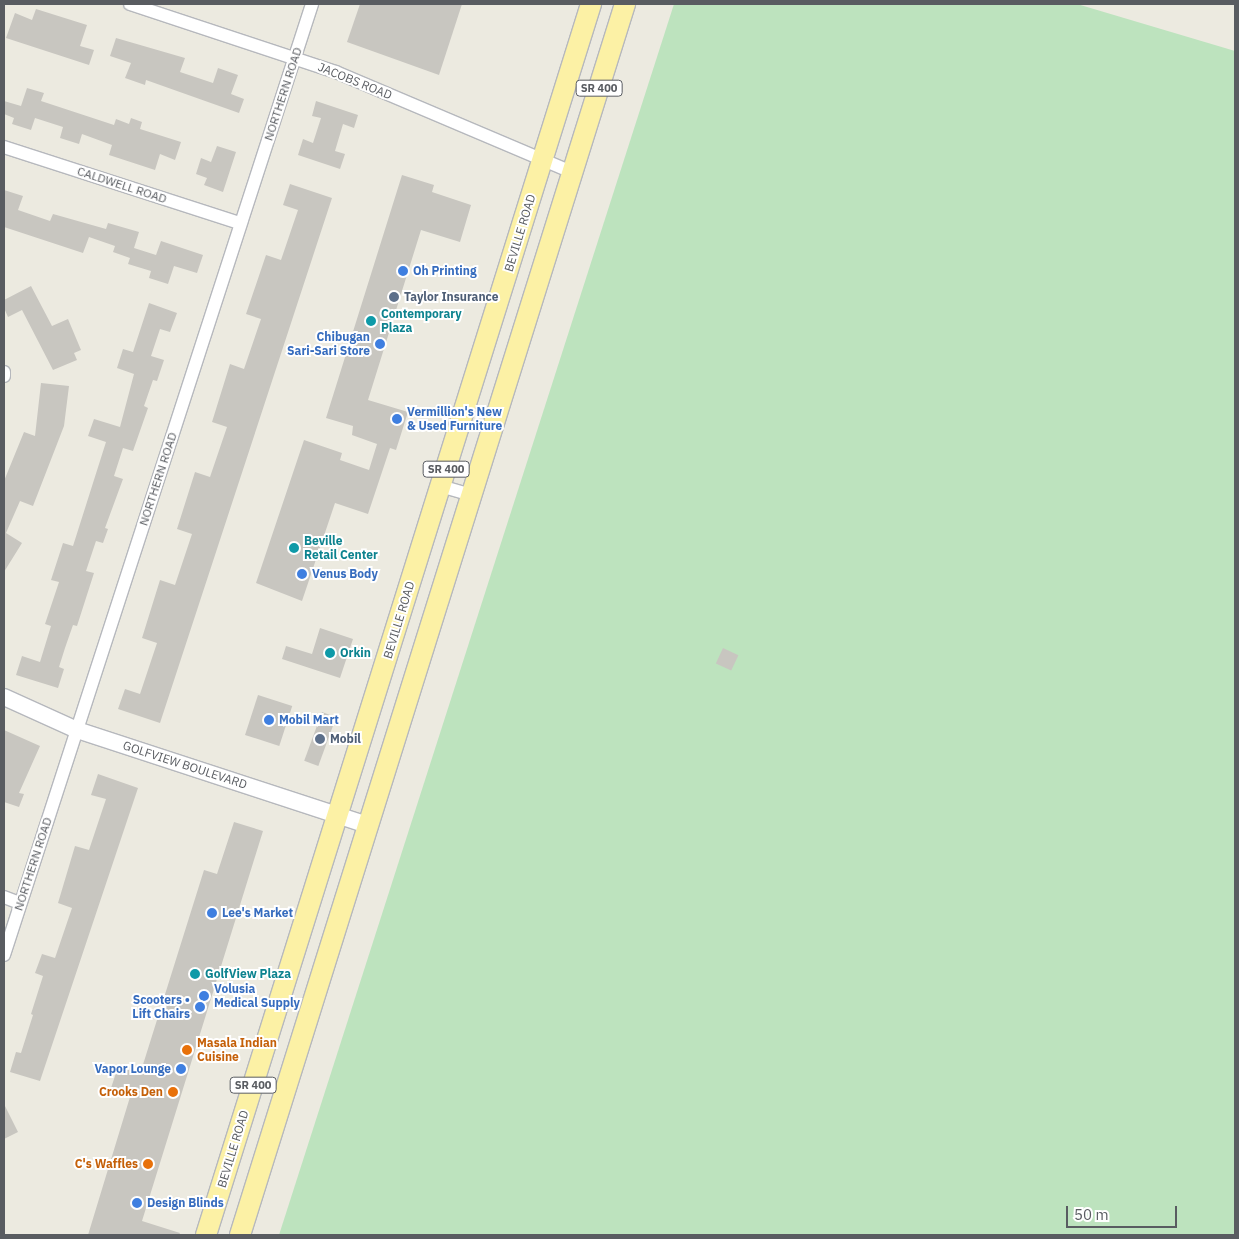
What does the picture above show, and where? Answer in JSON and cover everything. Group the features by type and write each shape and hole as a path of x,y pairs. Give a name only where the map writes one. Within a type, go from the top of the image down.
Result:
{"main road":[{"name":"BEVILLE ROAD","path":"206,1235 591,4"},
{"name":"SR 400","path":"240,1235 574,173 625,4"}],"street":[{"name":"JACOBS ROAD","path":"130,4 336,72 574,173"},
{"name":"NORTHERN ROAD","path":"4,955 312,4"},
{"name":"CALDWELL ROAD","path":"4,147 240,224"},
{"path":"440,486 472,495"},
{"name":"GOLFVIEW BOULEVARD","path":"4,697 77,730 368,825"},
{"path":"4,897 20,903"}],"green space":[{"path":"674,4 1077,4 1235,51 1235,1235 279,1235"}],"building":[{"path":"360,4 462,4 439,75 347,42"},
{"path":"36,9 87,25 80,46 94,50 89,65 6,38 15,13 32,20"},
{"path":"116,38 185,58 180,72 213,83 218,68 238,75 231,94 244,99 239,113 146,80 145,85 125,78 131,63 110,56"},
{"path":"27,88 44,93 41,101 114,125 116,119 129,124 131,118 142,122 140,129 181,142 175,160 160,154 155,170 109,155 112,145 82,134 79,144 60,138 63,127 35,118 31,130 12,124 14,118 4,114 4,101 21,106"},
{"path":"316,101 358,115 354,128 343,124 335,151 345,154 340,169 298,155 303,139 313,143 321,118 312,116"},
{"path":"217,146 236,152 223,192 204,185 207,178 196,174 201,158 211,162"},
{"path":"402,175 434,185 432,192 471,205 460,242 421,230 368,400 408,412 396,450 390,448 368,514 335,503 302,601 256,583 304,440 342,453 340,460 369,470 377,444 352,435 353,426 326,418"},
{"path":"290,184 332,198 160,723 118,709 125,689 140,694 157,643 142,638 160,580 175,585 192,534 177,529 195,472 210,477 227,427 212,422 230,364 244,369 261,319 246,314 266,255 281,260 298,210 283,205"},
{"path":"4,190 23,196 18,210 50,221 53,214 106,229 108,223 139,232 134,248 156,255 161,241 203,255 197,273 174,266 168,284 149,278 151,271 128,264 130,258 113,252 115,246 89,237 83,253 4,227"},
{"path":"31,286 52,326 68,319 81,350 74,353 77,360 53,370 22,310 8,317 4,308 4,300"},
{"path":"149,303 177,313 170,332 160,329 151,356 164,360 157,381 153,380 144,406 148,408 133,451 123,448 114,476 123,479 105,528 108,529 103,543 96,541 86,571 94,573 77,626 73,625 59,667 64,669 58,688 16,675 22,656 40,662 51,626 45,624 59,582 51,580 63,543 73,546 106,442 88,436 94,419 120,427 134,374 117,368 123,349 133,352"},
{"path":"41,383 69,386 64,426 33,506 20,501 6,533 22,543 4,572 4,481 24,432 35,436"},
{"name":"Orkin","path":"320,628 353,639 340,678 282,659 286,646 312,654"},
{"path":"723,648 738,655 731,671 716,663"},
{"name":"Mobil Mart","path":"258,695 292,706 279,746 245,735"},
{"path":"322,712 336,717 318,766 304,761"},
{"path":"4,730 40,746 19,793 24,794 19,807 4,802"},
{"path":"98,774 138,788 40,1081 10,1072 16,1052 21,1053 33,1015 31,1014 43,976 35,973 42,954 55,958 72,908 58,903 75,846 89,850 106,799 91,795"},
{"name":"GolfView Plaza","path":"234,822 263,831 142,1221 180,1233 179,1235 88,1235 130,1097 110,1091 119,1064 141,1071 204,870 217,874"},
{"path":"4,1104 18,1132 4,1139"}],"place":[{"name":"Oh Printing","path":"403,271"},
{"name":"Taylor Insurance","path":"394,297"},
{"name":"Contemporary Plaza","path":"371,321"},
{"name":"Chibugan Sari-Sari Store","path":"380,344"},
{"name":"Vermillion's New & Used Furniture","path":"397,419"},
{"name":"Beville Retail Center","path":"294,548"},
{"name":"Venus Body","path":"302,574"},
{"name":"Orkin","path":"330,653"},
{"name":"Mobil Mart","path":"269,720"},
{"name":"Mobil","path":"320,739"},
{"name":"Lee's Market","path":"212,913"},
{"name":"GolfView Plaza","path":"195,974"},
{"name":"Volusia Medical Supply","path":"204,996"},
{"name":"Scooters • Lift Chairs","path":"200,1007"},
{"name":"Masala Indian Cuisine","path":"187,1050"},
{"name":"Vapor Lounge","path":"181,1069"},
{"name":"Crooks Den","path":"173,1092"},
{"name":"C's Waffles","path":"148,1164"},
{"name":"Design Blinds","path":"137,1203"}]}
